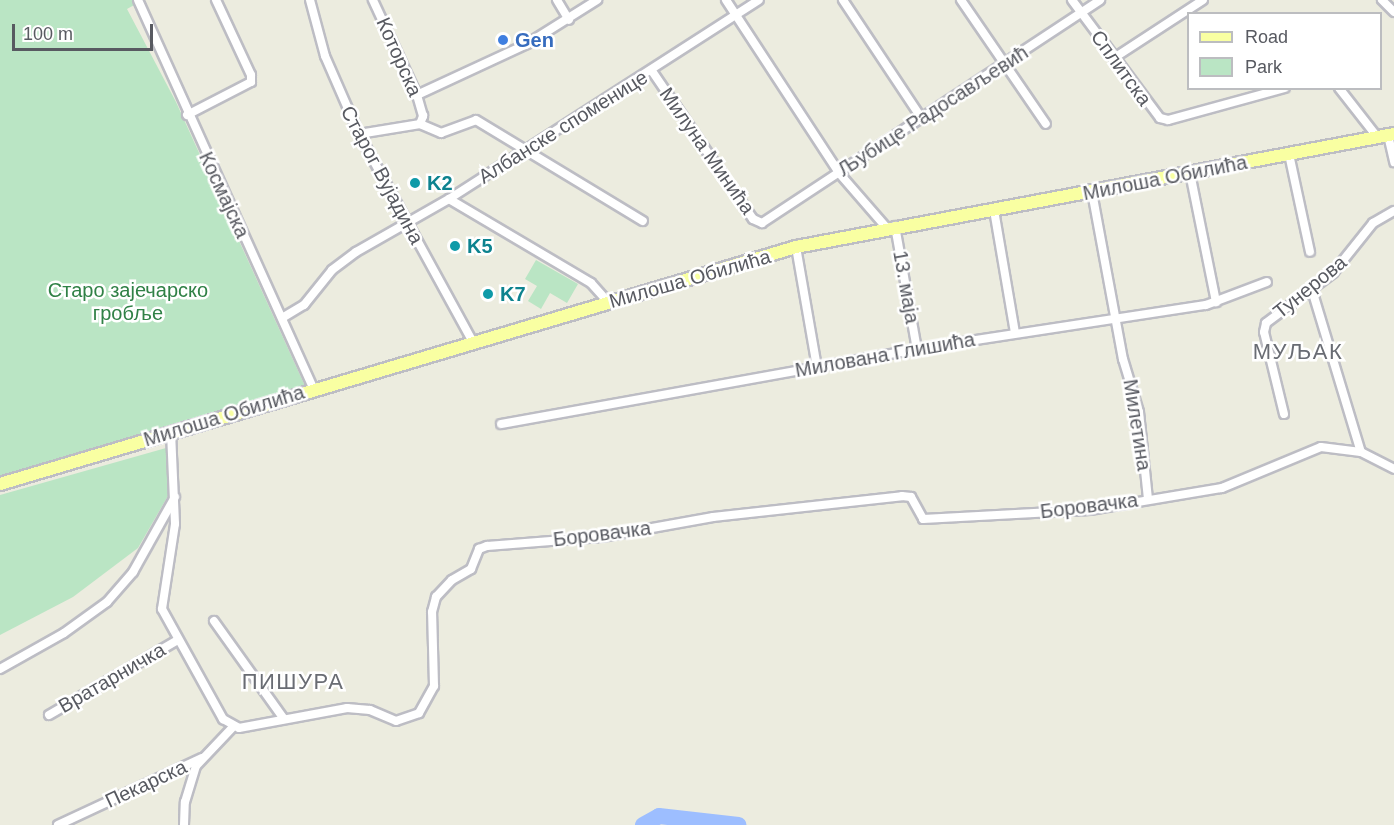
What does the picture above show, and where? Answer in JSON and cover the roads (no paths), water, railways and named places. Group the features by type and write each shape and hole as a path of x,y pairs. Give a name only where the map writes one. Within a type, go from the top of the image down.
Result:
{"main road":[{"name":"Милоша Обилића","path":"0,484 796,248 890,227 994,210 1387,136"}],"street":[{"name":"Космајска","path":"138,0 187,116 314,390"},
{"path":"187,116 247,86 251,75 216,0"},
{"name":"Старог Вујадина","path":"310,0 325,56 359,134 473,342"},
{"name":"Которска","path":"359,134 420,124 423,116 417,95 373,0"},
{"path":"557,0 568,20"},
{"path":"417,95 497,59 568,20 597,0"},
{"path":"726,0 839,173 890,227"},
{"name":"Албанске споменице","path":"282,318 311,299 341,262 449,199 759,0"},
{"path":"843,0 922,119"},
{"path":"961,0 1046,124"},
{"name":"Сплитска","path":"1072,0 1152,111 1164,120 1277,90"},
{"name":"Љубице Радосављевић","path":"766,222 1100,0"},
{"path":"1114,58 1203,0"},
{"path":"1382,0 1394,12"},
{"name":"Милуна Минића","path":"651,71 753,219 766,222"},
{"path":"1341,90 1387,136 1394,162"},
{"path":"420,124 441,133 476,120 523,151 643,221"},
{"path":"1289,154 1310,252"},
{"path":"1190,173 1216,302"},
{"name":"Милетина","path":"1092,192 1114,318 1139,412 1148,499"},
{"path":"449,199 591,284 608,302"},
{"path":"994,210 1015,333"},
{"name":"Тунерова","path":"1284,414 1264,327 1312,290 1351,254 1373,223 1394,211"},
{"name":"13. маја","path":"890,227 916,349"},
{"path":"796,248 817,367"},
{"name":"Милована Глишића","path":"501,424 916,349 1216,302 1267,282"},
{"path":"1312,290 1361,452"},
{"path":"171,432 175,524 161,603 176,641 223,719 233,728 202,758 190,779 184,825"},
{"name":"Боровачка","path":"233,728 347,708 370,710 396,721 419,713 434,686 432,612 436,597 452,580 471,569 479,549 487,546 602,537 713,517 902,496 911,497 920,518 929,519 1090,510 1148,499 1190,496 1222,488 1321,447 1361,452 1394,469"},
{"path":"0,669 64,633 107,602 133,572 175,497"},
{"path":"214,621 284,719"},
{"name":"Вратарничка","path":"49,715 176,641"},
{"name":"Пекарска","path":"58,825 202,758"}],"waterway":[{"path":"643,825 659,816 738,825"}],"place":[{"name":"Gen","path":"503,40"},
{"name":"K2","path":"415,183"},
{"name":"K5","path":"455,246"},
{"name":"K7","path":"488,294"}],"district":[{"name":"МУЉАК","path":"1298,352"},
{"name":"ПИШУРА","path":"293,682"}],"park label":[{"name":"Старо зајечарско гробље","path":"128,302"}]}
